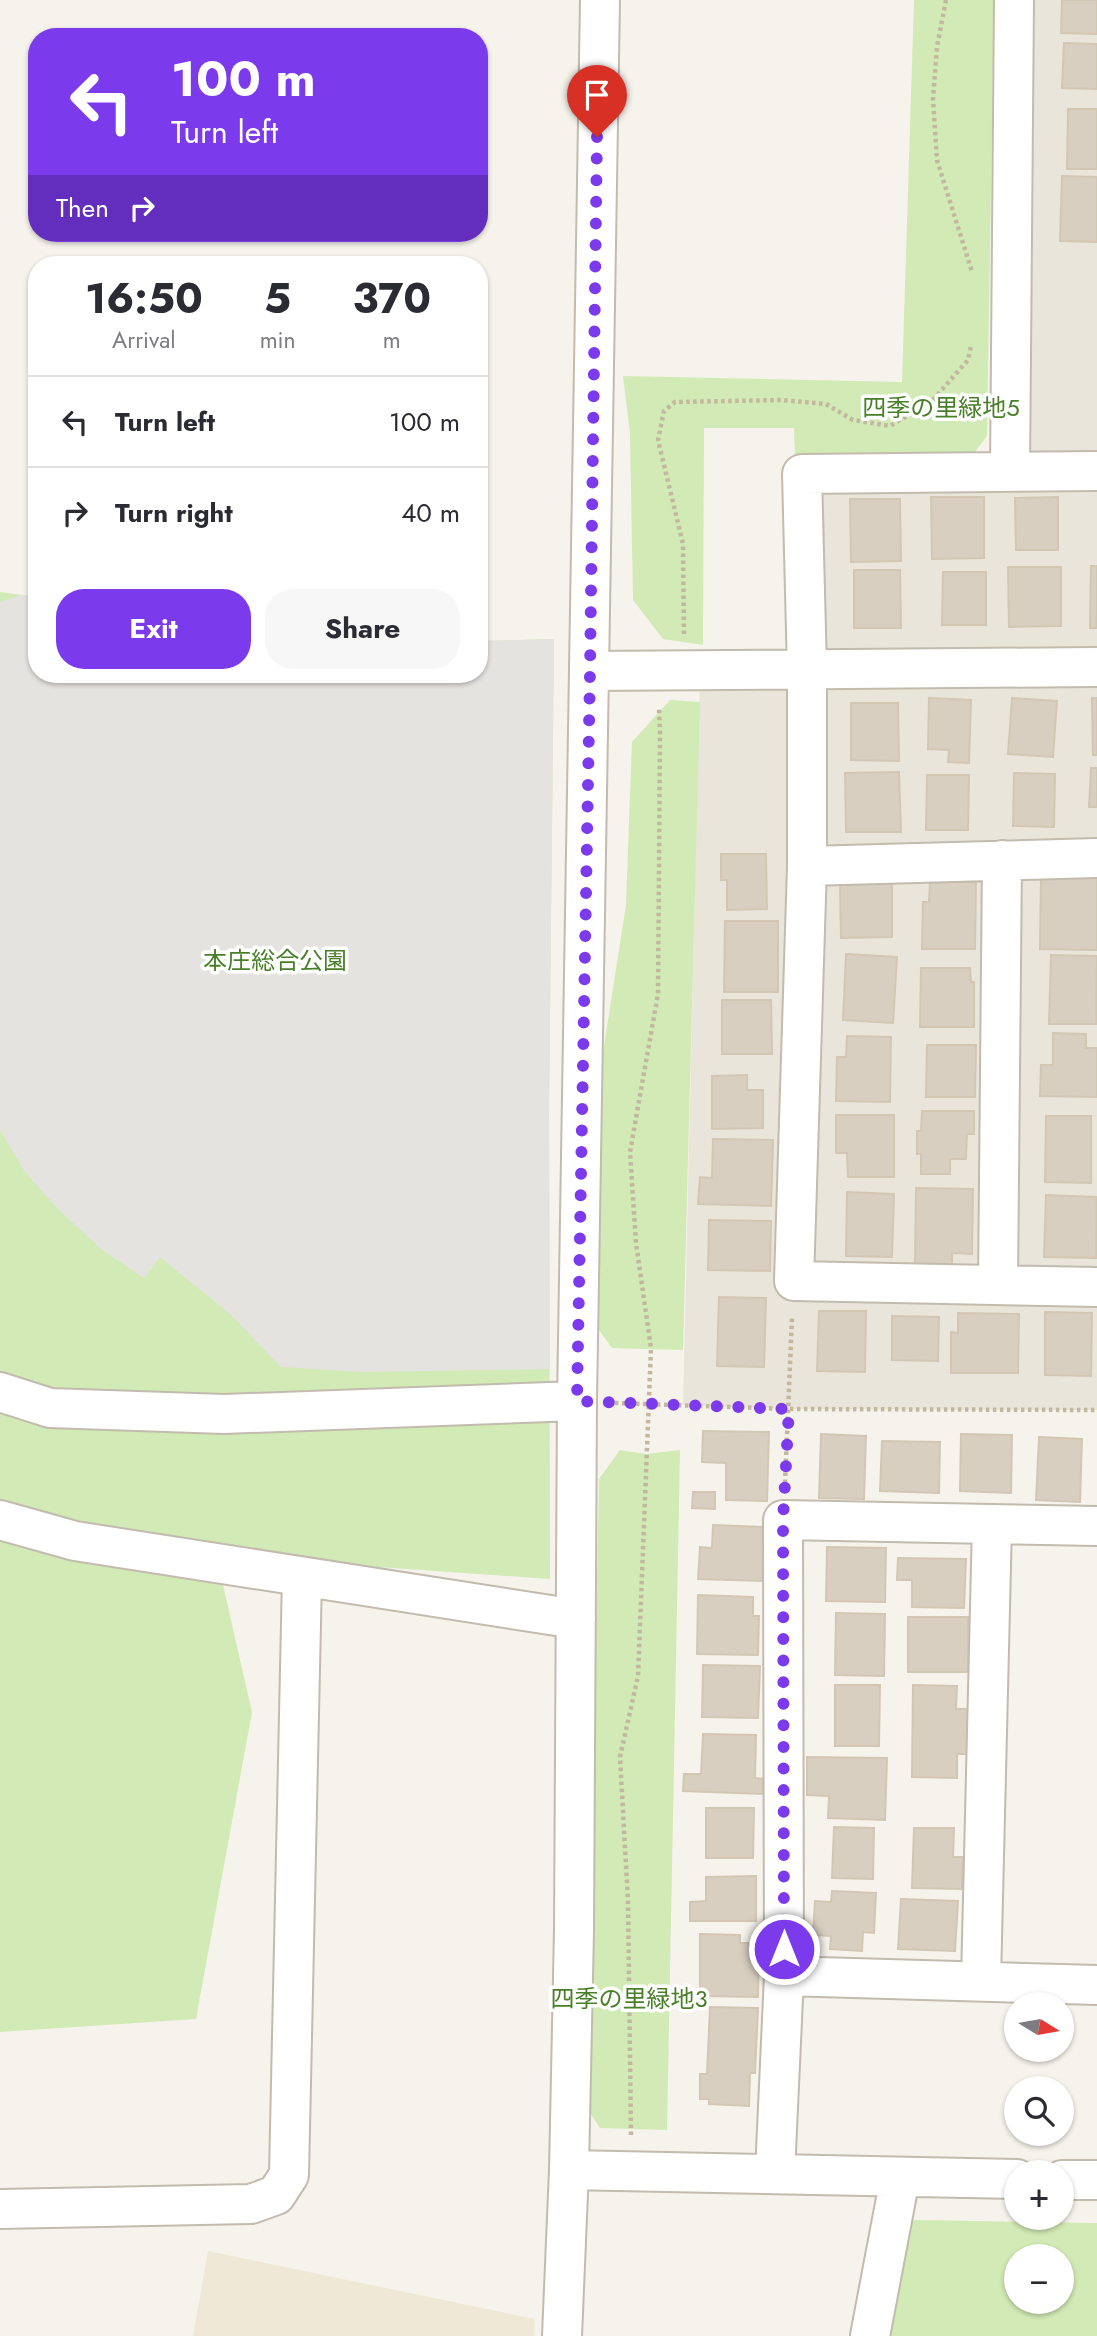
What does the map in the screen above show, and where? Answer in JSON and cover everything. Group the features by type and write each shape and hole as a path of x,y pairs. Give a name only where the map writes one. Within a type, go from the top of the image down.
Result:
{"street":[{"path":"562,2336 575,1916 577,1401 600,0"},
{"path":"1010,472 1014,0"},
{"path":"1097,471 802,474 807,670 807,866 794,1281 1097,1287"},
{"path":"590,671 1097,667"},
{"path":"807,866 1097,858"},
{"path":"998,1285 1002,860"},
{"path":"0,1392 50,1408 225,1414 577,1401"},
{"path":"0,1520 75,1541 576,1619"},
{"path":"775,2173 784,1976 783,1520 1097,1526"},
{"path":"981,1981 992,1524"},
{"path":"0,2210 251,2204 276,2194 289,2175 302,1577"},
{"path":"784,1976 1097,1985"},
{"path":"569,2169 1004,2179"},
{"path":"870,2336 900,2178"},
{"path":"1074,2179 1097,2180"}],"path":[{"path":"946,0 937,47 933,99 937,160 973,283"},
{"path":"632,2171 628,1901 620,1757 638,1675 651,1348 636,1243 630,1152 658,994 660,733 670,670 683,544 658,440 664,411 675,402 782,400 826,404 853,419 890,426 931,402 968,360 973,338"},
{"path":"783,1520 794,1281"},
{"path":"577,1401 789,1409 1097,1410"}],"shaded area":[{"path":"1014,0 1097,0 1097,1410 789,1409 683,1405 700,671 807,670 802,474 1010,472"},
{"name":"本庄総合公園","path":"21,595 28,596 28,683 488,683 488,641 554,639 549,1111 550,1369 361,1372 281,1367 230,1314 160,1257 144,1278 102,1250 57,1208 25,1172 0,1130 0,602"},
{"path":"208,2251 535,2319 534,2336 193,2336"}],"green space":[{"name":"四季の里緑地5","path":"914,0 994,0 987,436 974,453 795,455 794,428 704,428 703,645 663,639 633,600 630,433 623,376 902,382"},
{"name":"本庄総合公園","path":"0,592 28,596 28,683 488,683 488,641 554,639 549,1111 550,1579 350,1565 75,1526 0,1500"},
{"path":"670,700 700,702 683,1350 612,1348 596,1326 599,1078 626,905 632,742"},
{"name":"四季の里緑地3","path":"620,1450 646,1454 680,1450 667,2130 600,2128 587,2108 599,1479"},
{"path":"0,1527 223,1572 223,1585 252,1712 196,2019 0,2032"},
{"path":"915,2220 1004,2221 1004,2230 1074,2230 1074,2223 1097,2223 1097,2336 878,2336 902,2224"}],"building":[{"path":"1062,0 1097,0 1097,34 1061,33"},
{"path":"1064,43 1097,44 1097,89 1062,88"},
{"path":"1068,109 1097,109 1097,169 1067,169"},
{"path":"1062,176 1097,177 1097,242 1060,241"},
{"path":"931,497 984,497 984,558 932,559"},
{"path":"1058,497 1058,550 1016,550 1015,498"},
{"path":"850,499 900,499 901,561 851,562"},
{"path":"1091,566 1097,566 1097,628 1090,628"},
{"path":"1008,567 1061,567 1061,626 1009,627"},
{"path":"854,570 900,570 901,628 854,628"},
{"path":"943,572 986,572 986,625 942,625"},
{"path":"929,698 971,700 969,763 948,762 949,750 928,749"},
{"path":"1012,698 1057,701 1053,757 1008,754"},
{"path":"1092,698 1097,698 1097,755 1093,755"},
{"path":"851,703 898,703 899,761 851,760"},
{"path":"1091,768 1097,768 1097,807 1089,807"},
{"path":"899,772 901,832 846,832 845,773"},
{"path":"1014,773 1055,774 1054,827 1013,826"},
{"path":"927,775 969,775 968,830 926,830"},
{"path":"721,854 766,854 767,909 727,910 727,880 721,880"},
{"path":"1041,876 1097,878 1097,950 1040,949"},
{"path":"892,879 892,937 841,938 840,880"},
{"path":"930,882 976,882 975,949 922,949 923,902 929,902"},
{"path":"725,921 778,921 778,992 724,992"},
{"path":"846,954 897,957 893,1023 843,1020"},
{"path":"1051,955 1097,956 1096,1024 1049,1024"},
{"path":"921,968 970,968 971,982 974,982 974,1027 920,1027"},
{"path":"722,1000 771,1000 772,1054 722,1054"},
{"path":"1053,1033 1086,1034 1086,1048 1097,1048 1097,1097 1040,1096 1041,1065 1053,1065"},
{"path":"847,1036 891,1037 890,1102 836,1101 837,1057 846,1057"},
{"path":"927,1045 976,1045 975,1097 926,1097"},
{"path":"747,1075 747,1090 763,1090 763,1128 712,1129 712,1076"},
{"path":"922,1111 974,1111 974,1134 967,1134 966,1159 950,1159 950,1174 921,1174 921,1154 917,1154 917,1131 921,1131"},
{"path":"836,1115 894,1115 894,1177 848,1177 847,1153 836,1153"},
{"path":"1046,1116 1091,1116 1091,1183 1045,1182"},
{"path":"713,1139 773,1140 771,1206 698,1204 700,1177 712,1178"},
{"path":"916,1188 973,1189 972,1254 952,1253 952,1266 915,1265"},
{"path":"847,1192 894,1194 892,1257 846,1256"},
{"path":"1046,1195 1097,1197 1096,1258 1044,1257"},
{"path":"709,1220 771,1221 770,1271 708,1270"},
{"path":"719,1297 766,1298 764,1367 717,1366"},
{"path":"819,1311 866,1311 865,1372 817,1371"},
{"path":"1045,1312 1092,1313 1091,1376 1045,1375"},
{"path":"958,1313 1019,1314 1018,1373 951,1373 951,1332 958,1333"},
{"path":"892,1316 939,1317 938,1361 892,1360"},
{"path":"703,1431 769,1432 767,1501 726,1500 726,1463 702,1462"},
{"path":"821,1434 866,1436 864,1499 819,1498"},
{"path":"961,1434 1012,1435 1011,1493 960,1491"},
{"path":"1039,1437 1082,1439 1080,1502 1036,1500"},
{"path":"882,1441 940,1442 939,1493 880,1491"},
{"path":"693,1492 715,1492 715,1509 692,1508"},
{"path":"713,1525 764,1527 762,1581 698,1579 700,1547 712,1548"},
{"path":"827,1547 886,1548 885,1602 826,1601"},
{"path":"898,1558 966,1559 964,1608 912,1607 912,1580 897,1580"},
{"path":"698,1595 753,1597 753,1616 759,1616 758,1655 697,1654"},
{"path":"836,1613 885,1614 884,1676 835,1675"},
{"path":"908,1617 968,1617 968,1672 908,1672"},
{"path":"703,1665 760,1666 758,1718 702,1717"},
{"path":"835,1685 880,1685 879,1746 835,1746"},
{"path":"913,1685 957,1686 956,1709 968,1709 967,1754 957,1754 957,1778 912,1777"},
{"path":"703,1734 756,1735 755,1778 763,1779 762,1794 683,1791 684,1774 701,1774"},
{"path":"807,1757 887,1758 885,1820 828,1818 829,1796 807,1795"},
{"path":"706,1808 754,1808 753,1858 706,1858"},
{"path":"834,1827 874,1828 873,1879 832,1878"},
{"path":"914,1828 954,1828 953,1857 963,1857 962,1889 912,1888"},
{"path":"756,1876 756,1921 690,1921 690,1902 706,1901 706,1877"},
{"path":"832,1891 876,1893 874,1933 863,1932 862,1951 830,1949 831,1936 813,1935 815,1901 831,1902"},
{"path":"901,1899 958,1901 955,1951 898,1949"},
{"path":"700,1934 740,1935 740,1943 759,1943 758,1997 700,1996"},
{"path":"710,2007 758,2008 755,2073 750,2073 749,2106 709,2104 709,2099 700,2099 700,2074 707,2074"}],"route":[{"path":"597,137 577,1401 789,1409 783,1520 784,1949"}]}
